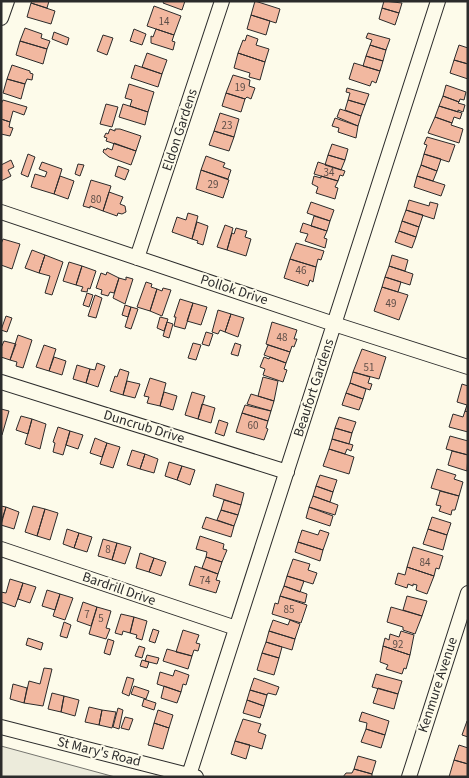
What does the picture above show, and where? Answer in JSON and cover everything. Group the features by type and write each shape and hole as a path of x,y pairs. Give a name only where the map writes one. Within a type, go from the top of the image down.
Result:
{"street":[{"path":"1,18 7,1"},
{"name":"Eldon Gardens","path":"137,258 222,1"},
{"name":"Beaufort Gardens","path":"192,776 236,628 438,1"},
{"name":"Pollok Drive","path":"1,212 468,367"},
{"name":"Duncrub Drive","path":"1,382 287,472"},
{"name":"Bardrill Drive","path":"1,549 236,628"},
{"name":"Kenmure Avenue","path":"409,777 468,592"},
{"name":"St Mary's Road","path":"1,727 192,776"}],"shaded area":[{"path":"1,746 115,777 1,777"}],"building":[{"path":"32,1 49,1 47,8 31,3"},
{"path":"164,1 185,1 182,10 163,3"},
{"path":"255,1 280,9 276,23 251,15"},
{"path":"384,1 402,3 399,13 382,8"},
{"path":"31,3 55,11 51,24 27,17"},
{"path":"154,6 181,16 174,35 147,26"},
{"path":"382,8 399,13 395,25 379,19"},
{"path":"251,15 270,21 266,35 247,29"},
{"path":"25,28 42,34 41,38 50,41 47,49 20,41"},
{"path":"134,29 146,34 142,45 130,41"},
{"path":"156,29 174,35 172,41 175,42 173,50 151,43 151,36 153,37"},
{"path":"54,32 69,38 67,45 52,39"},
{"path":"368,33 390,39 386,50 370,45 372,40 366,38"},
{"path":"103,35 113,38 107,55 97,51"},
{"path":"247,35 258,39 256,45 269,49 265,62 238,53"},
{"path":"20,41 47,49 43,64 16,55"},
{"path":"370,45 386,50 383,61 366,56"},
{"path":"459,45 468,48 468,64 454,60"},
{"path":"147,53 167,60 162,74 142,67"},
{"path":"238,53 265,62 260,80 249,77 250,73 234,68"},
{"path":"366,56 383,61 380,71 363,66"},
{"path":"454,60 468,64 468,79 450,73"},
{"path":"354,63 380,71 376,83 372,81 370,86 349,79"},
{"path":"12,65 30,71 33,74 32,80 27,79 25,84 7,79"},
{"path":"135,65 162,74 158,87 131,78"},
{"path":"233,75 250,80 249,86 255,88 251,99 226,93"},
{"path":"7,79 25,84 21,99 3,93"},
{"path":"129,84 154,92 148,112 130,106 132,100 125,98"},
{"path":"446,85 466,92 464,100 460,99 459,102 443,96"},
{"path":"347,88 369,94 365,105 348,100 350,93 346,92"},
{"path":"226,93 245,99 241,112 222,106"},
{"path":"443,96 465,105 463,112 439,106"},
{"path":"3,100 27,107 24,115 13,111 10,122 1,119 1,104"},
{"path":"348,100 365,105 361,116 345,110"},
{"path":"106,104 118,107 112,127 100,124"},
{"path":"123,104 148,112 145,125 119,117"},
{"path":"439,106 462,113 460,119 454,117 452,123 435,117"},
{"path":"340,109 361,116 358,126 337,117"},
{"path":"220,113 239,119 234,137 214,131"},
{"path":"435,117 463,129 459,143 428,133"},
{"path":"335,118 358,126 356,138 338,132 339,128 332,126"},
{"path":"1,119 10,122 9,127 13,128 10,136 1,134"},
{"path":"110,129 115,131 115,129 120,129 141,136 136,151 106,141 107,138 104,137"},
{"path":"214,131 234,137 229,151 209,145"},
{"path":"427,137 455,145 449,162 424,154 427,145 424,144"},
{"path":"114,143 136,151 131,165 109,157 103,152 107,148 112,150"},
{"path":"332,144 348,149 345,160 328,155"},
{"path":"28,154 35,157 28,177 21,174"},
{"path":"424,154 441,159 437,171 421,165"},
{"path":"328,155 345,160 341,170 325,165"},
{"path":"206,156 225,163 223,167 231,170 228,179 201,170"},
{"path":"11,160 14,167 8,170 11,176 1,181 1,165"},
{"path":"42,162 62,169 54,194 31,187 35,174 45,177 47,172 39,169"},
{"path":"318,162 345,171 343,176 340,175 338,181 314,174"},
{"path":"78,164 84,165 80,176 75,174"},
{"path":"421,165 437,171 433,181 417,176"},
{"path":"118,166 129,170 125,180 115,176"},
{"path":"201,170 229,180 223,198 196,189"},
{"path":"60,176 74,181 68,199 54,194"},
{"path":"314,176 338,181 335,187 338,188 335,199 316,193 318,187 312,184"},
{"path":"417,176 445,185 441,196 414,187"},
{"path":"91,180 111,186 103,211 90,206 90,208 83,206"},
{"path":"109,192 123,197 120,204 125,206 126,212 118,213 117,216 103,211"},
{"path":"409,200 429,206 430,202 438,204 434,219 406,210"},
{"path":"311,202 334,210 330,221 307,213"},
{"path":"406,210 423,215 419,227 402,221"},
{"path":"188,213 198,216 192,239 172,232 177,217 186,220"},
{"path":"314,216 330,221 327,231 311,226"},
{"path":"402,221 419,227 416,237 399,231"},
{"path":"197,222 208,226 203,245 192,239"},
{"path":"303,223 327,231 324,238 327,239 325,248 305,241 308,234 300,232"},
{"path":"225,225 233,228 227,250 217,247"},
{"path":"236,228 247,231 245,237 251,239 246,256 227,250 232,233 234,234"},
{"path":"399,231 416,237 412,248 395,242"},
{"path":"3,239 20,244 12,269 1,265 1,244"},
{"path":"296,243 324,251 321,260 318,259 316,267 290,259"},
{"path":"32,250 45,255 39,273 25,268"},
{"path":"45,255 63,262 52,295 45,293 50,276 39,273"},
{"path":"392,255 408,260 405,271 389,266"},
{"path":"290,259 316,267 313,282 310,280 308,286 284,278"},
{"path":"69,262 82,266 76,285 63,281"},
{"path":"82,266 96,271 90,289 88,288 87,292 81,291 83,287 76,285"},
{"path":"389,266 413,274 410,285 385,277"},
{"path":"107,272 119,278 114,293 110,292 108,296 101,294 102,290 96,288 101,273 106,275"},
{"path":"126,277 133,279 125,304 113,298 119,278 126,280"},
{"path":"385,277 401,282 398,292 382,287"},
{"path":"146,282 152,284 151,287 157,289 150,311 137,307"},
{"path":"382,287 408,295 399,320 374,311"},
{"path":"163,288 171,290 162,316 150,311 157,289 162,291"},
{"path":"87,293 93,295 89,307 83,305"},
{"path":"95,295 102,298 96,318 88,316"},
{"path":"180,299 193,303 185,329 174,326 176,317 174,317"},
{"path":"193,303 207,307 201,325 187,321"},
{"path":"125,305 131,307 128,317 122,315"},
{"path":"131,307 138,309 131,329 125,327"},
{"path":"218,310 231,314 225,332 220,330 218,334 212,332"},
{"path":"231,314 244,318 238,337 225,332"},
{"path":"6,316 12,318 7,332 1,330"},
{"path":"160,317 168,319 164,331 157,328"},
{"path":"167,322 173,324 169,338 163,336"},
{"path":"272,322 297,330 294,339 297,339 290,352 266,344"},
{"path":"206,332 213,334 209,346 202,344"},
{"path":"18,335 32,340 23,368 16,366 17,362 10,360"},
{"path":"4,341 16,344 10,360 1,357 1,348"},
{"path":"193,343 201,345 196,360 188,358"},
{"path":"235,343 241,345 238,356 231,354"},
{"path":"44,345 56,349 49,371 36,367"},
{"path":"268,345 290,352 286,363 264,355"},
{"path":"362,349 386,357 379,379 353,372"},
{"path":"54,357 66,361 62,375 49,371"},
{"path":"264,357 269,359 270,357 286,363 284,369 287,370 283,382 263,375 265,369 260,367"},
{"path":"97,363 105,366 98,387 86,383 90,369 95,370"},
{"path":"77,365 90,369 86,383 73,379"},
{"path":"120,369 129,372 123,395 110,391 115,376 117,377"},
{"path":"353,372 370,377 368,383 372,384 370,390 350,383"},
{"path":"263,377 278,381 274,401 258,396"},
{"path":"150,378 166,383 160,406 147,403 149,397 144,396"},
{"path":"127,381 140,384 135,398 123,395"},
{"path":"350,383 366,389 363,399 346,393"},
{"path":"462,384 468,386 468,412 465,411 467,405 457,402"},
{"path":"164,392 177,396 173,410 160,406"},
{"path":"192,392 205,396 198,419 185,415"},
{"path":"346,393 363,399 359,410 342,405"},
{"path":"251,394 274,401 271,411 247,404"},
{"path":"202,404 215,408 211,423 198,419"},
{"path":"245,405 271,411 268,421 242,413"},
{"path":"1,409 9,411 2,435 1,435"},
{"path":"465,411 468,412 468,432 449,427 453,414 463,417"},
{"path":"242,413 268,421 266,428 268,429 264,440 236,432"},
{"path":"21,416 32,419 28,434 16,430"},
{"path":"339,417 356,422 352,433 335,428"},
{"path":"32,419 46,424 40,449 25,444"},
{"path":"219,420 228,423 224,436 215,433"},
{"path":"58,427 70,431 63,455 53,452 55,443 53,442"},
{"path":"335,428 352,433 349,444 332,439"},
{"path":"70,431 83,435 78,449 66,445"},
{"path":"450,436 468,441 468,455 446,449"},
{"path":"95,438 107,443 102,457 90,453"},
{"path":"332,439 353,445 351,451 347,449 345,454 329,449"},
{"path":"107,443 120,447 113,468 100,464"},
{"path":"329,449 354,457 349,474 323,466"},
{"path":"132,450 145,454 140,469 127,465"},
{"path":"452,451 468,455 467,471 448,465"},
{"path":"145,454 158,459 154,473 140,469"},
{"path":"169,462 182,466 177,480 165,476"},
{"path":"182,466 195,470 190,485 177,480"},
{"path":"437,469 456,475 454,479 463,482 459,496 431,488"},
{"path":"320,475 337,480 333,492 316,486"},
{"path":"216,484 244,493 241,505 213,496"},
{"path":"316,486 333,492 330,502 313,496"},
{"path":"440,491 459,496 455,510 452,510 451,515 439,511 441,506 436,505"},
{"path":"313,496 338,505 335,515 309,507"},
{"path":"224,500 241,505 238,515 221,510"},
{"path":"1,506 6,507 1,522"},
{"path":"33,506 45,509 37,536 25,532"},
{"path":"6,507 19,512 14,529 1,525"},
{"path":"309,507 333,516 330,526 306,518"},
{"path":"45,509 58,513 50,540 37,536"},
{"path":"221,510 238,515 234,526 217,520"},
{"path":"206,517 234,526 231,537 202,528"},
{"path":"432,517 451,523 447,535 428,529"},
{"path":"67,529 79,533 74,548 63,544"},
{"path":"428,529 447,535 443,550 423,544"},
{"path":"302,530 318,535 320,530 329,533 323,550 298,542"},
{"path":"79,533 92,537 87,552 74,548"},
{"path":"200,536 224,544 223,549 227,550 222,562 206,557 207,552 196,549"},
{"path":"103,539 117,543 112,560 98,556"},
{"path":"298,542 323,550 320,561 295,552"},
{"path":"117,543 131,547 125,564 112,560"},
{"path":"413,547 443,556 439,569 436,568 434,576 407,567"},
{"path":"140,553 154,558 149,572 136,568"},
{"path":"206,557 222,562 218,574 202,568"},
{"path":"154,558 166,562 161,576 149,572"},
{"path":"293,559 310,564 308,570 317,573 313,584 287,576"},
{"path":"195,566 218,574 216,580 220,581 216,593 189,585"},
{"path":"407,567 434,576 427,594 416,590 417,585 408,584 407,588 395,584 398,573 405,575"},
{"path":"287,576 304,581 300,592 284,586"},
{"path":"10,579 23,583 15,607 1,602 1,592 6,593"},
{"path":"23,583 36,587 30,603 18,599"},
{"path":"284,586 307,594 305,603 280,596"},
{"path":"47,590 60,594 55,610 42,606"},
{"path":"60,594 73,598 65,620 53,616"},
{"path":"280,596 307,605 301,623 272,614 275,603 278,604"},
{"path":"407,596 427,601 422,616 403,610"},
{"path":"83,602 97,607 91,626 77,621"},
{"path":"97,607 111,611 106,628 110,629 106,639 89,634"},
{"path":"391,607 422,616 415,634 403,630 403,627 387,622"},
{"path":"121,614 134,617 130,633 123,631 122,635 115,633"},
{"path":"134,617 147,621 142,640 136,638 137,635 130,633"},
{"path":"273,620 288,625 290,620 300,624 295,639 269,631"},
{"path":"64,622 71,625 67,638 60,636"},
{"path":"153,629 159,631 155,643 149,641"},
{"path":"183,630 199,635 196,643 200,644 198,651 194,650 192,656 176,652"},
{"path":"269,631 295,639 292,650 266,642"},
{"path":"401,631 414,635 410,655 383,646 385,638 389,640 390,634 399,637"},
{"path":"28,638 43,643 41,650 26,645"},
{"path":"108,639 114,641 110,655 104,653"},
{"path":"266,642 282,647 279,658 262,653"},
{"path":"139,646 145,648 142,658 135,656"},
{"path":"383,646 410,655 406,669 404,668 402,674 386,669 388,665 380,662"},
{"path":"167,649 192,656 188,669 163,661"},
{"path":"262,653 279,658 274,675 257,670"},
{"path":"147,655 159,658 157,664 145,661"},
{"path":"142,660 149,662 147,668 140,666"},
{"path":"44,668 52,669 43,706 24,703 29,681 40,684"},
{"path":"175,670 189,675 186,685 183,684 181,692 157,684 160,672 173,676"},
{"path":"376,674 402,681 398,694 372,687"},
{"path":"127,677 134,679 129,696 122,693"},
{"path":"254,678 279,687 276,695 268,693 267,695 250,690"},
{"path":"13,684 27,688 24,703 10,699"},
{"path":"134,686 149,691 146,699 131,694"},
{"path":"164,686 181,692 177,703 161,698"},
{"path":"378,688 398,694 394,709 373,703"},
{"path":"250,690 267,695 264,706 247,700"},
{"path":"52,693 64,696 61,712 48,709"},
{"path":"64,696 79,700 75,716 61,712"},
{"path":"144,699 156,703 154,710 142,706"},
{"path":"247,700 264,706 260,718 243,713"},
{"path":"89,707 102,710 99,725 85,722"},
{"path":"118,708 123,710 119,729 113,727"},
{"path":"102,710 116,712 112,728 99,725"},
{"path":"158,710 173,715 169,728 154,723"},
{"path":"362,712 389,721 385,735 366,729 367,723 359,721"},
{"path":"125,717 133,719 129,730 121,728"},
{"path":"243,719 261,724 258,732 266,735 262,749 235,741"},
{"path":"468,721 468,737 462,735"},
{"path":"154,723 169,728 163,749 148,745"},
{"path":"366,729 385,735 381,748 361,742"},
{"path":"235,741 250,745 246,759 231,754"},
{"path":"459,745 468,748 468,764 454,760"},
{"path":"358,756 376,761 372,774 354,769"},
{"path":"454,760 468,764 468,777 449,777"},
{"path":"354,769 372,774 372,777 343,777 346,773 352,773"}]}
